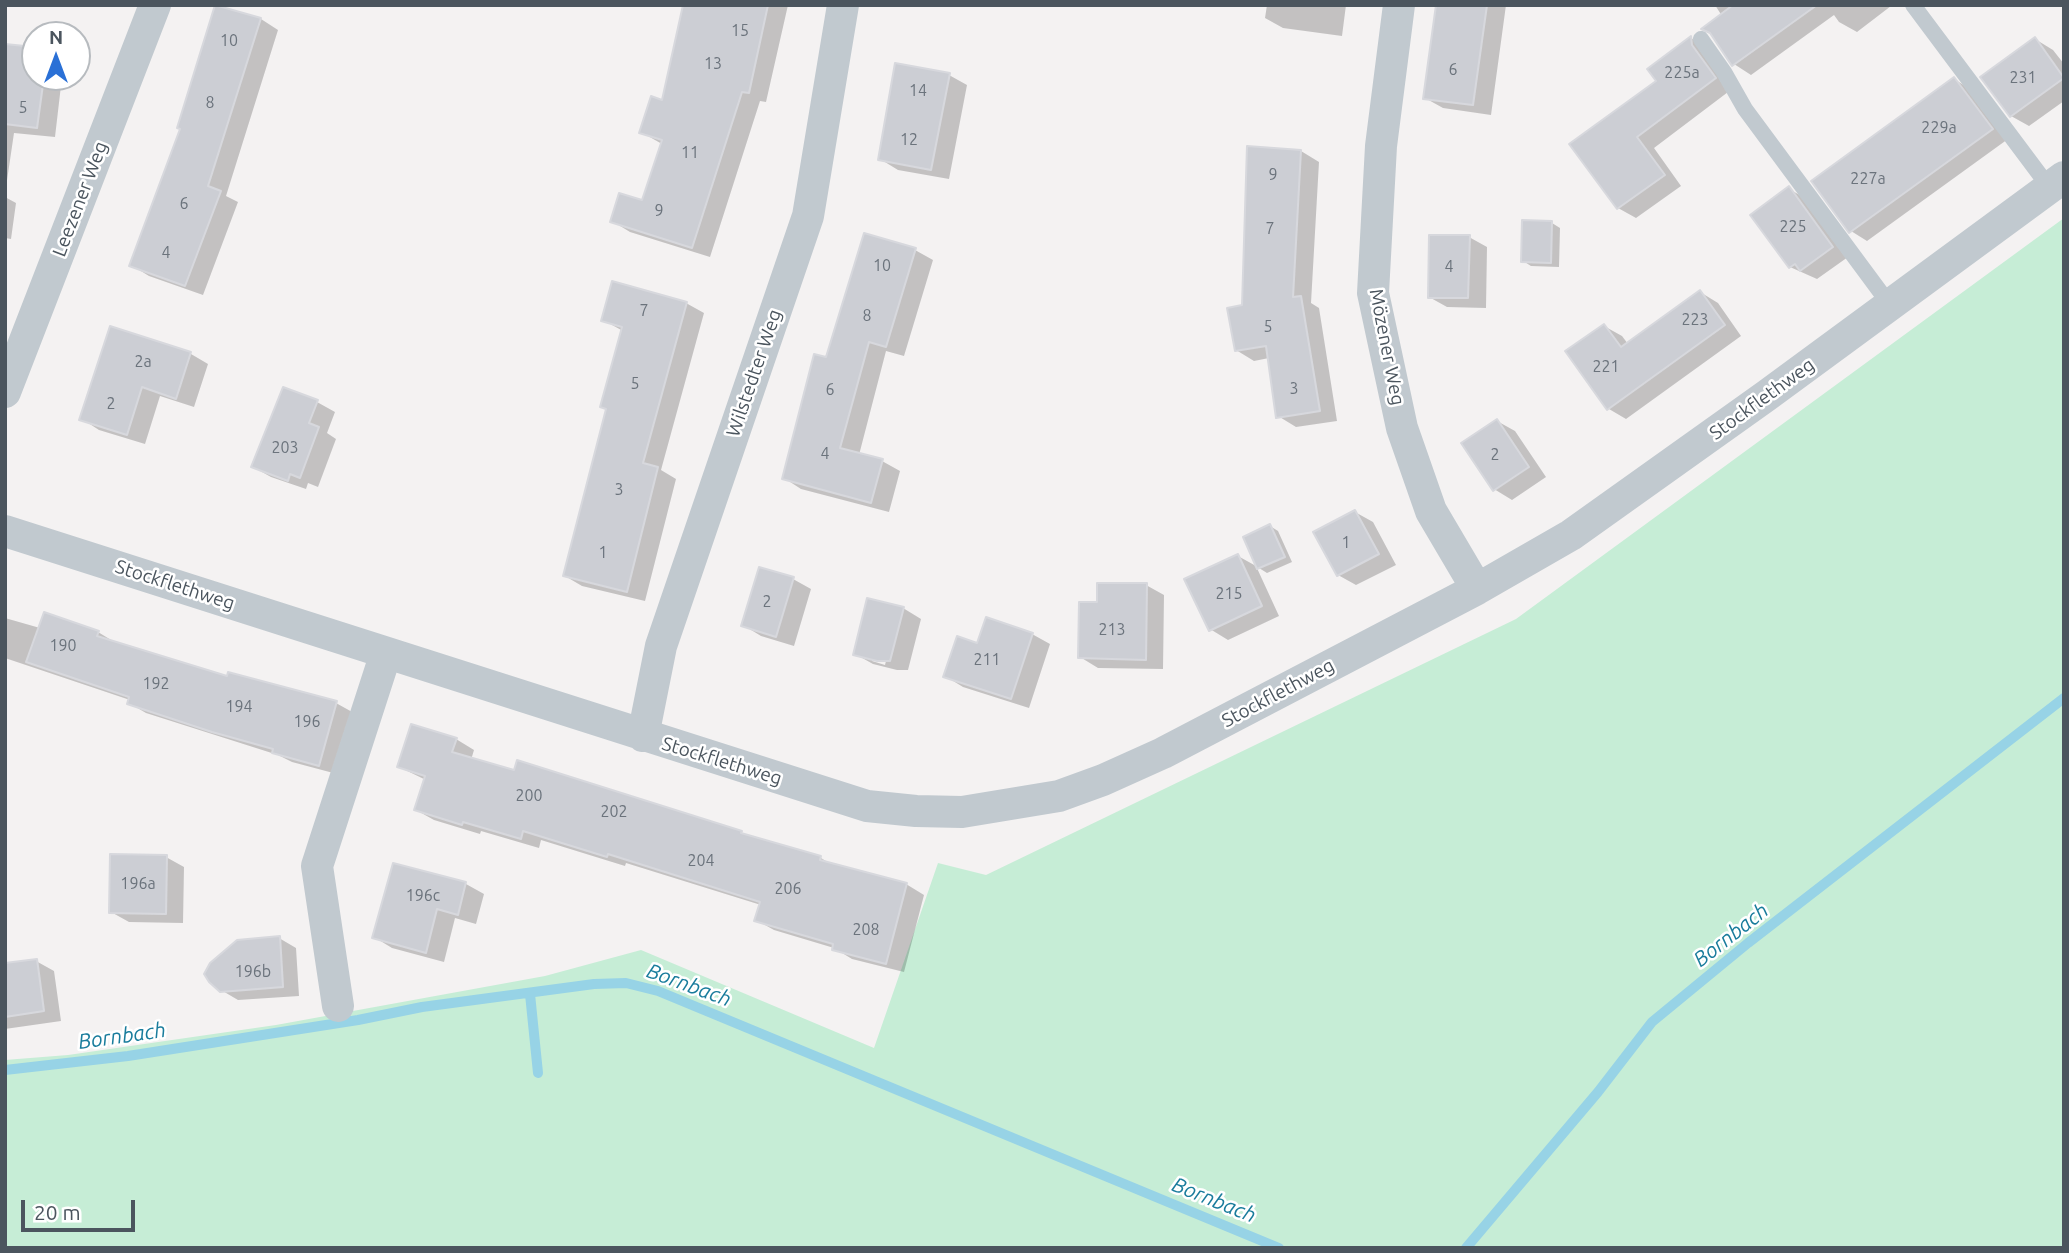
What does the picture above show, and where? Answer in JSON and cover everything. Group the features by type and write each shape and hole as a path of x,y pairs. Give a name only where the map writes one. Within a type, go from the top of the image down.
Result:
{"street":[{"name":"Leezener Weg","path":"5,392 155,5"},
{"name":"Wilstedter Weg","path":"643,736 662,646 808,216 843,5"},
{"name":"Mözener Weg","path":"1399,5 1381,146 1373,293 1402,428 1431,511 1478,589"},
{"name":"Stockflethweg","path":"5,531 867,806 962,812 1012,805 1059,796 1163,753 1478,589 1571,535 1766,396 2057,182"},
{"path":"338,1006 317,866 386,653"}],"lane":[{"path":"1913,5 2057,182"},
{"path":"1701,39 1745,109 1890,305"}],"green space":[{"path":"2064,218 2064,1248 5,1248 5,1060 68,1055 276,1025 545,976 641,950 874,1048 938,863 986,875 1516,619"}],"building":[{"path":"215,5 261,18 208,186 221,191 185,286 129,266 180,129 177,128"},
{"path":"683,5 768,5 749,93 742,92 692,248 610,222 619,193 642,200 662,140 639,133 651,96 662,100"},
{"path":"1436,5 1487,5 1473,105 1423,99"},
{"path":"1733,5 1817,5 1732,66 1710,33 1701,29"},
{"path":"1691,36 1692,45 1716,78 1637,137 1665,175 1617,209 1569,144 1656,81 1647,69"},
{"path":"2035,37 2064,78 2010,117 1980,77"},
{"path":"5,44 21,46 21,91 42,91 37,128 5,124"},
{"path":"895,63 950,73 931,170 878,160"},
{"path":"1954,77 1993,129 1849,233 1811,181"},
{"path":"1247,146 1301,150 1293,297 1301,296 1320,411 1276,418 1266,346 1235,351 1227,308 1242,305"},
{"path":"1789,186 1833,247 1800,271 1795,264 1789,268 1750,215"},
{"path":"1522,220 1552,221 1551,263 1521,262"},
{"path":"864,233 916,248 886,347 869,342 840,448 883,459 871,503 782,479 814,354 826,357"},
{"path":"1429,235 1470,235 1468,298 1428,298"},
{"path":"612,281 687,302 643,463 658,467 627,592 563,576 606,409 600,407 622,327 601,321"},
{"path":"1700,290 1725,325 1607,410 1565,351 1604,324 1621,347"},
{"path":"110,326 191,352 176,399 142,387 127,435 79,420"},
{"path":"283,387 318,400 309,423 319,427 300,478 290,474 288,481 251,467"},
{"path":"1497,419 1529,467 1493,491 1461,443"},
{"path":"1355,510 1379,554 1337,576 1313,532"},
{"path":"1270,524 1285,557 1257,569 1243,537"},
{"path":"1238,554 1262,606 1209,631 1184,579"},
{"path":"759,567 794,577 776,637 741,626"},
{"path":"1097,583 1147,583 1146,660 1078,658 1079,602 1097,602"},
{"path":"867,598 904,607 890,661 853,655"},
{"path":"44,612 99,631 97,636 227,676 228,672 337,701 319,766 127,704 129,697 26,662"},
{"path":"986,617 1033,633 1011,699 943,677 957,636 977,643"},
{"path":"411,724 457,738 452,752 514,770 517,760 742,831 741,833 821,856 820,860 907,883 886,964 832,950 833,944 754,921 760,902 608,854 607,857 523,831 521,839 414,810 425,776 397,767"},
{"path":"110,854 167,855 166,914 109,913"},
{"path":"393,863 466,882 458,915 437,909 426,953 372,938"},
{"path":"280,936 283,987 220,992 204,974 210,963 237,940"},
{"path":"37,959 44,1011 5,1017 5,963"}],"waterway":[{"name":"Bornbach","path":"1466,1248 1598,1092 1652,1022 1748,943 2064,698"},
{"name":"Bornbach","path":"5,1070 128,1056 358,1020 422,1007 594,984 626,983 658,991 1279,1248"},
{"path":"530,994 538,1073"}]}
